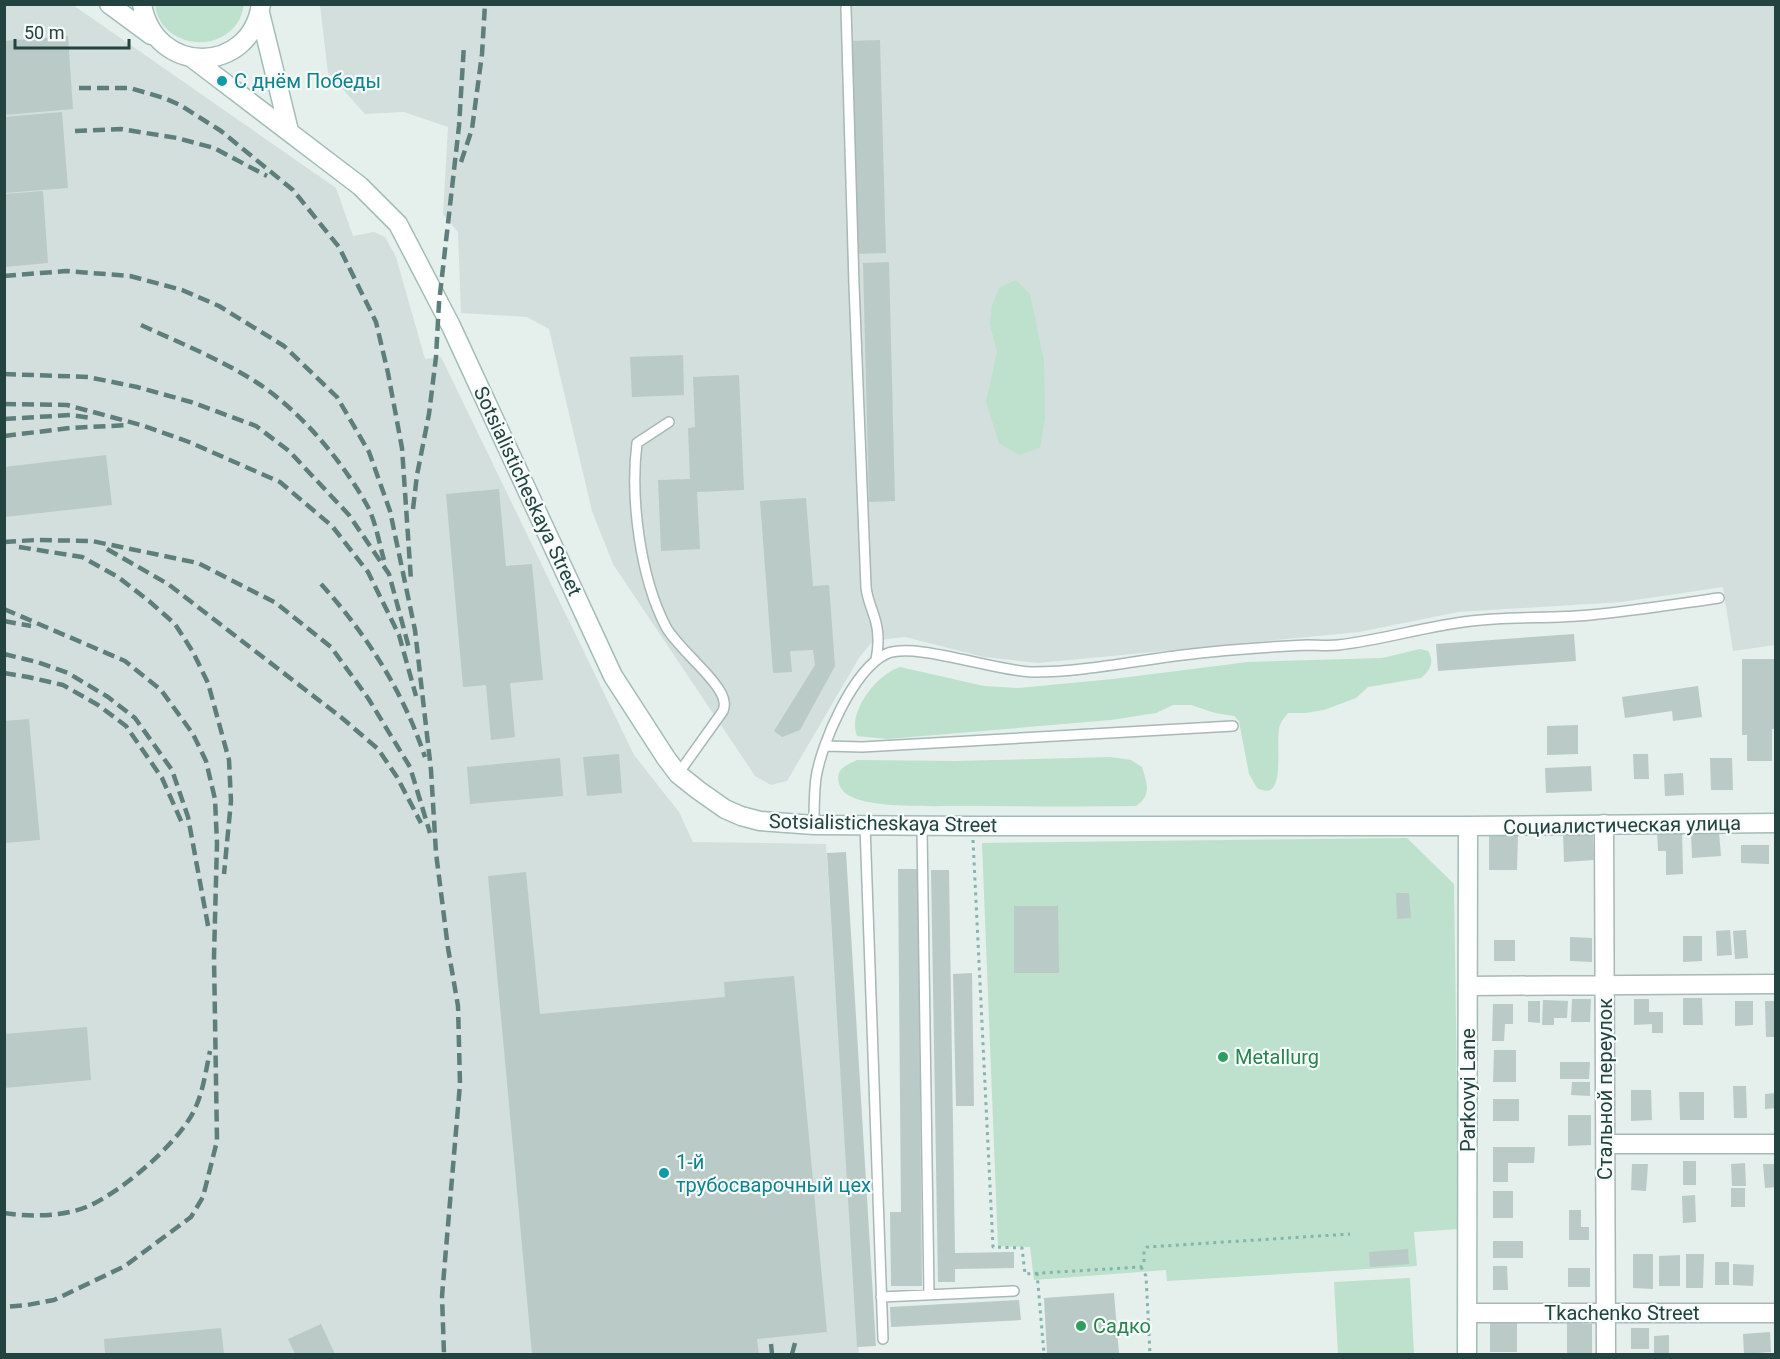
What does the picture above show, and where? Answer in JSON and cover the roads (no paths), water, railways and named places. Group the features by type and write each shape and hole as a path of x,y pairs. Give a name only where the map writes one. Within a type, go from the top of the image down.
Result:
{"street":[{"path":"109,4 165,47 192,58 210,58 227,53 242,43 253,29 260,9"},
{"path":"142,4 144,17 153,34 165,47"},
{"path":"260,9 289,131"},
{"name":"Sotsialisticheskaya Street","path":"192,58 360,186 398,224 451,326 613,676 678,774 711,800 741,816 760,821 814,825 1468,826"},
{"name":"Социалистическая улица","path":"1468,826 1776,823"},
{"name":"Стальной переулок","path":"1604,824 1606,1354"},
{"name":"Parkovyi Lane","path":"1467,1354 1468,826"},
{"path":"1468,986 1776,984"},
{"path":"1605,1144 1776,1144"},
{"name":"Tkachenko Street","path":"1468,1313 1776,1313"}],"lane":[{"path":"846,8 853,274 866,587 867,598 877,627 879,645 876,660"},
{"path":"669,422 637,443 634,463 641,550 651,591 667,628 692,660 714,681 725,700 723,711 678,774"},
{"path":"814,825 816,779 830,729 856,683 876,660 885,654 904,651 930,653 995,668 1032,672 1075,669 1185,654 1336,645 1473,621 1589,615 1719,598"},
{"path":"825,746 861,747 1233,726"},
{"path":"865,825 883,1339"},
{"path":"922,829 929,1295"},
{"path":"881,1297 1014,1291"}],"railway":[{"path":"461,162 472,129 482,54 485,4"},
{"path":"413,509 436,357 439,303 459,126 464,45"},
{"path":"79,88 130,88 180,105 221,131 293,190 339,247 376,322 388,373 402,448 411,580"},
{"path":"75,131 121,129 177,138 214,148 267,176"},
{"path":"4,276 66,271 130,276 182,290 219,306 284,346 337,397 369,452 390,511 415,630 431,770 436,853 458,1006 460,1084 442,1296 444,1354"},
{"path":"141,325 228,366 256,382 289,407 319,438 358,490 368,507 384,560"},
{"path":"4,374 88,377 137,387 191,402 256,426 289,451 349,515 389,574 409,648"},
{"path":"4,404 67,405 141,425 189,442 280,482 332,526 368,572 399,635 416,696"},
{"path":"4,419 71,415 91,418"},
{"path":"4,436 70,428 129,425"},
{"path":"4,542 92,541 198,563 276,603 331,647 368,698 410,767 430,833"},
{"path":"19,547 82,557 118,577 175,624 193,652 208,683 229,760 231,801 224,874"},
{"path":"107,549 168,584 342,718 378,749 397,777 421,823"},
{"path":"321,584 354,623 382,665 406,709 425,757"},
{"path":"4,609 125,661 161,690 193,734 206,761 215,799 217,843 214,957 217,1141 203,1197 191,1217 125,1266 54,1300 4,1307"},
{"path":"4,621 31,626"},
{"path":"4,654 68,673 108,697 135,718 172,770 188,817 209,931"},
{"path":"4,673 63,685 98,705 126,726 162,778 182,823"},
{"path":"4,1213 37,1215 70,1212 104,1198 131,1179 169,1145 193,1113 205,1078 210,1051"},
{"path":"792,1354 795,1343"},
{"path":"771,1344 772,1354"}],"place":[{"name":"С днём Победы","path":"222,81"},
{"name":"Metallurg","path":"1223,1057"},
{"name":"1-й трубосварочный цех","path":"664,1173"},
{"name":"Садко","path":"1081,1326"}]}
